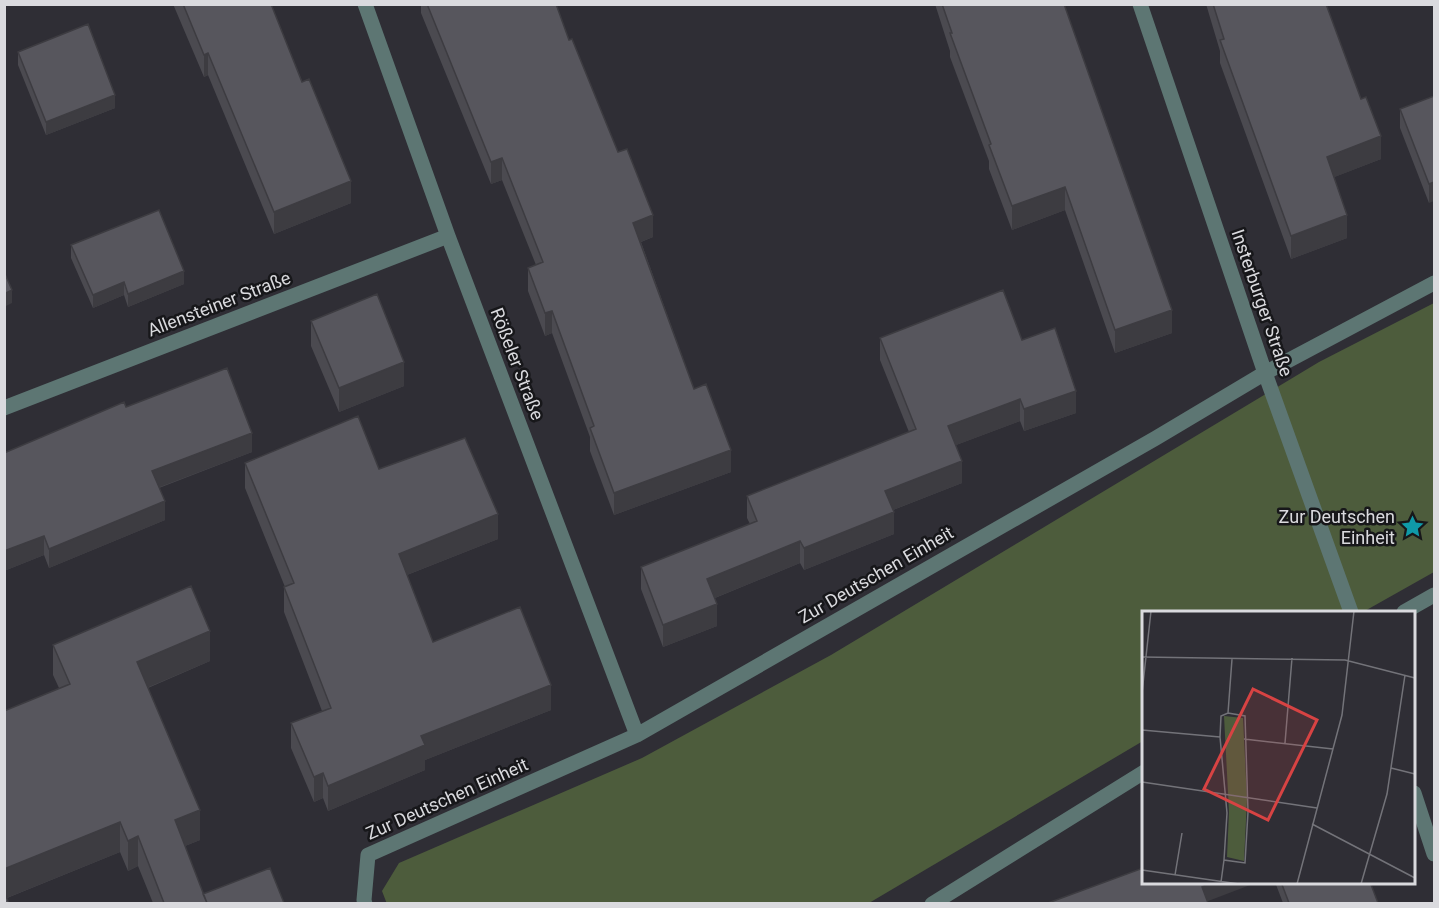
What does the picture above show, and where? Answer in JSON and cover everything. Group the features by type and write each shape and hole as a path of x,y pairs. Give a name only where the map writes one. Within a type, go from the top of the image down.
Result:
{"street":[{"name":"Rößeler Straße","path":"365,4 448,236 637,735"},
{"name":"Insterburger Straße","path":"1140,4 1264,373 1351,611"},
{"name":"Allensteiner Straße","path":"4,408 448,236"},
{"name":"Zur Deutschen Einheit","path":"365,903 368,855 637,735 1156,438 1264,373 1434,283"},
{"path":"1406,611 1434,595"},
{"path":"932,903 1142,773"},
{"path":"1415,799 1434,854"}],"green space":[{"path":"1434,303 1434,572 1365,611 1142,611 1142,742 869,903 387,904 382,891 399,863 642,758 831,655 1319,362"}],"building":[{"path":"183,4 271,4 302,82 309,79 351,181 274,212 208,53 204,55"},
{"path":"427,4 556,4 569,40 572,39 618,152 627,149 653,215 633,223 694,389 706,384 731,450 614,493 590,428 594,426 552,311 545,313 528,268 543,262 502,158 491,162"},
{"path":"942,4 1064,4 1172,310 1115,330 1065,187 1012,206 950,33 952,33"},
{"path":"1213,4 1326,4 1361,99 1366,97 1381,136 1327,157 1347,215 1291,236 1220,40 1224,39"},
{"path":"88,24 115,95 46,122 18,52"},
{"path":"1434,96 1434,182 1429,184 1400,109"},
{"path":"159,210 184,271 128,294 124,282 93,295 71,245"},
{"path":"4,272 12,290 4,294"},
{"path":"1003,290 1022,340 1055,328 1076,391 1024,409 1020,399 948,426 962,461 885,491 894,512 804,548 800,541 707,579 717,604 663,625 641,567 757,521 747,496 916,429 880,338"},
{"path":"377,294 404,362 339,388 311,321"},
{"path":"227,368 252,433 152,471 165,501 49,549 44,536 4,551 4,453 124,402 126,407"},
{"path":"358,416 379,469 465,438 498,514 399,554 433,642 520,607 551,685 421,736 425,745 328,786 323,773 314,777 291,723 331,708 284,587 294,583 245,463"},
{"path":"191,586 210,631 137,662 200,810 175,820 207,903 164,903 138,836 128,841 120,822 4,869 4,711 70,684 53,645"},
{"path":"270,868 284,903 207,903 203,894"},
{"path":"1142,868 1142,884 1209,884 1202,887 1208,903 1048,903"},
{"path":"1282,884 1371,884 1378,903 1289,903"},
{"path":"4,892 9,903 4,903"}],"place":[{"name":"Zur Deutschen Einheit","path":"1413,527"}]}
